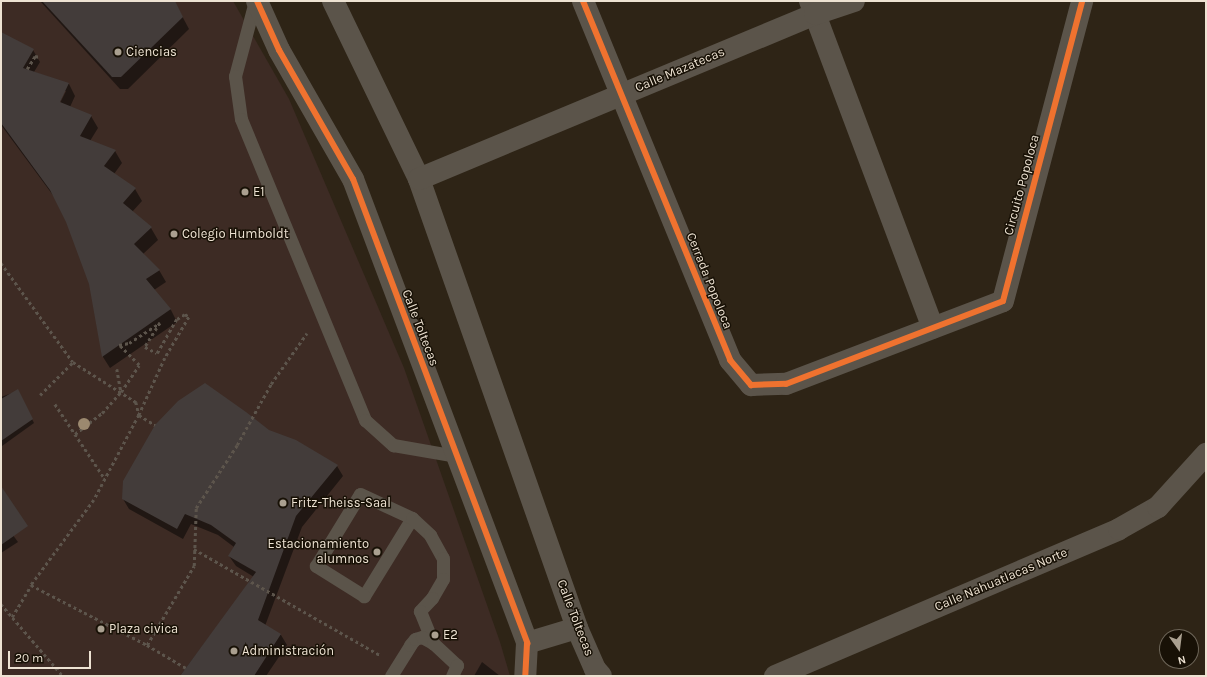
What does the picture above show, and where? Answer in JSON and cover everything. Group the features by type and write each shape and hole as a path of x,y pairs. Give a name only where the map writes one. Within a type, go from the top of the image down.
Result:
{"street":[{"name":"Calle Toltecas","path":"256,1 279,50 353,179 527,643 525,676"},
{"name":"Calle Toltecas","path":"333,1 419,179 577,628 595,668 602,676"},
{"name":"Cerrada Popoloca","path":"583,1 730,360 751,385 786,384 933,328"},
{"name":"Calle Mazatecas","path":"419,179 622,95 813,7 854,1"},
{"name":"Circuito Popoloca","path":"933,328 1003,301 1082,1"},
{"path":"813,7 933,328"},
{"name":"Calle Nahuatlacas Norte","path":"776,676 1119,529 1158,507 1206,454"},
{"path":"527,643 577,628"}],"lane":[{"path":"256,1 235,76 241,119 365,420 393,445 457,456"},
{"path":"412,518 364,596 316,566 360,494 412,518 430,535 443,558 443,579 432,598 420,611 433,643"},
{"path":"394,670 415,639 422,637 433,643 457,665 452,676"}],"path":[{"path":"27,69 35,56 40,57"},
{"path":"1,263 73,362 136,402 139,415 155,425"},
{"path":"147,645 194,566 196,508 236,445 271,384 321,313"},
{"path":"12,618 30,585 94,500 139,415 165,358 189,317 185,314 177,319 157,353 146,347 160,323 129,343 119,345 139,365 121,392 102,413 75,434"},
{"path":"40,395 73,362"},
{"path":"117,369 121,392"},
{"path":"55,404 105,479"},
{"path":"194,549 358,644 394,670"},
{"path":"30,585 147,645 186,668"},
{"path":"1,604 64,676"}],"shaded area":[{"name":"Colegio Humboldt","path":"1,1 233,1 289,99 404,368 500,642 510,676 1,676"}],"building":[{"name":"Ciencias","path":"42,1 175,1 183,17 121,77 112,77"},
{"path":"1,32 34,49 23,68 69,83 60,102 92,115 80,136 116,150 104,166 136,188 123,203 152,227 134,244 160,270 146,279 171,309 102,357 89,284 66,222 50,190 1,123"},
{"path":"205,383 269,430 296,440 338,465 296,516 258,620 281,634 254,676 180,676 256,572 228,556 236,543 211,525 185,514 177,529 122,499 123,481 155,425 178,401"},
{"path":"18,389 33,419 1,441 1,399"},
{"path":"1,486 28,526 1,545"}],"cycle path":[{"path":"257,1 279,50 353,179 527,643 525,676"},
{"path":"583,1 730,360 751,385 786,384 1003,301 1082,1"}],"place":[{"name":"Ciencias","path":"118,52"},
{"name":"E1","path":"245,192"},
{"name":"Colegio Humboldt","path":"174,234"},
{"name":"Fritz-Theiss-Saal","path":"283,503"},
{"name":"Estacionamiento alumnos","path":"377,552"},
{"name":"Plaza civica","path":"101,629"},
{"name":"E2","path":"435,635"},
{"name":"Administración","path":"234,651"}]}
